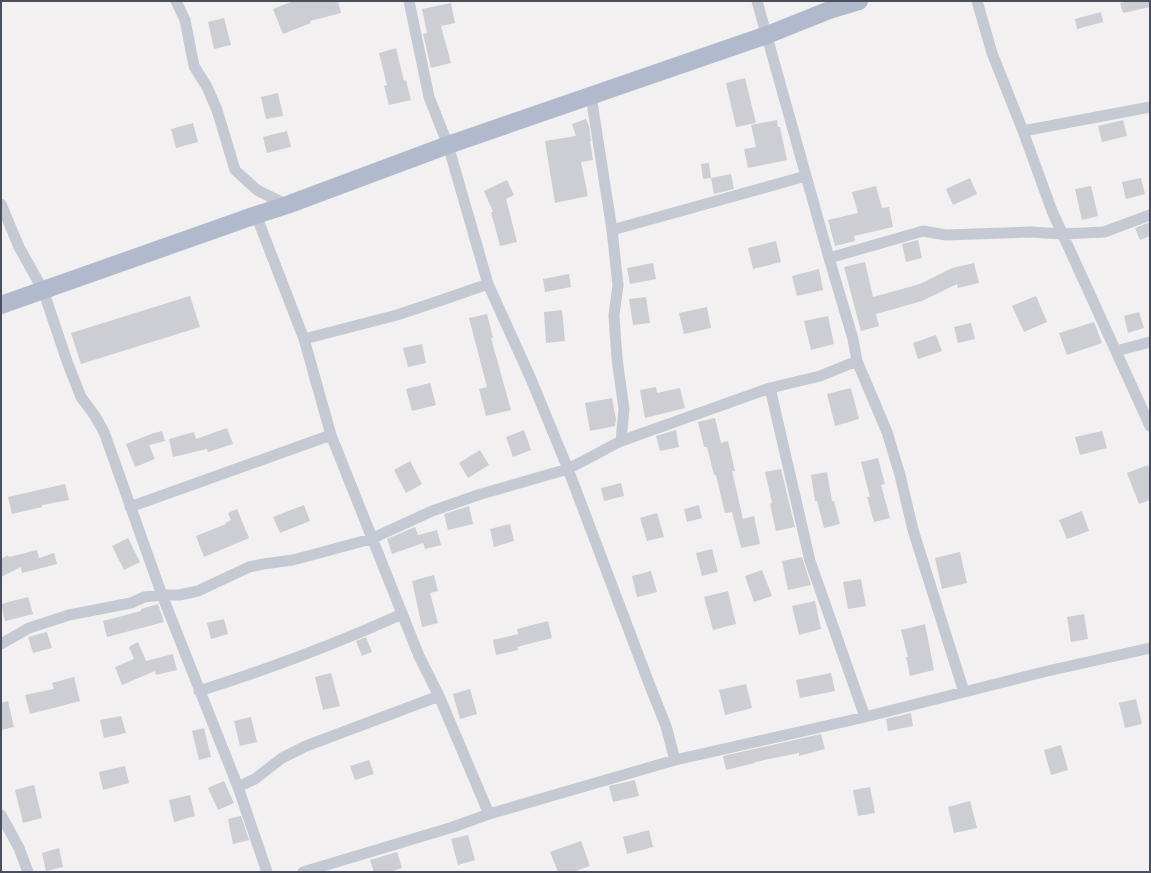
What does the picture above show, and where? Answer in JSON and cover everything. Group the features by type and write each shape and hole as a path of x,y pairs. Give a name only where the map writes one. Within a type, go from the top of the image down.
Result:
{"main road":[{"path":"1,305 287,205 448,145 766,35 832,9 858,1"}],"street":[{"path":"176,1 185,20 194,66 207,87 217,110 235,170 257,190 287,205"},
{"path":"409,1 429,97 448,145 488,284 531,379 568,469 666,726 675,760"},
{"path":"758,1 766,35 828,258 853,339 857,362 887,432 900,475 913,530 964,692"},
{"path":"977,1 992,53 1024,131 1052,210 1150,426"},
{"path":"591,96 612,230 618,285 614,315 617,359 624,409 621,442"},
{"path":"1024,131 1150,108"},
{"path":"612,230 806,176"},
{"path":"1,204 20,247 43,290 68,364 83,401 95,416 104,432 162,595 238,787 267,872"},
{"path":"828,258 923,231 946,235 1031,232 1062,234 1104,232 1150,214"},
{"path":"256,215 304,339 331,436 419,656 439,696 489,814"},
{"path":"304,339 397,315 488,284"},
{"path":"1116,351 1150,342"},
{"path":"1,644 29,628 69,615 131,603 144,597 179,595 198,591 249,567 293,560 372,539 432,511 481,494 568,469 621,442 770,388 820,376 857,362"},
{"path":"770,388 810,561 865,718"},
{"path":"130,507 331,436"},
{"path":"200,691 268,669 329,646 402,614"},
{"path":"303,872 453,827 489,814 675,760 865,718 1043,672 1150,648"},
{"path":"238,787 256,779 282,758 306,746 439,696"},
{"path":"1,815 26,864 28,872"}],"building":[{"path":"293,1 338,1 341,13 310,21 311,23 283,34 273,9"},
{"path":"1129,1 1150,1 1150,7 1123,13 1120,3"},
{"path":"451,3 455,23 441,26 451,63 431,68 423,34 427,33 422,9"},
{"path":"1101,12 1103,22 1077,29 1075,19"},
{"path":"224,18 231,45 214,49 208,22"},
{"path":"396,48 404,81 406,80 411,100 389,105 384,86 387,85 379,53"},
{"path":"745,78 756,123 736,127 726,83"},
{"path":"278,93 283,116 266,119 261,97"},
{"path":"586,119 589,126 593,160 581,162 588,196 555,203 545,141 576,136 572,124"},
{"path":"777,120 778,127 780,127 787,160 748,168 744,149 756,147 751,125"},
{"path":"1123,120 1127,136 1102,142 1098,126"},
{"path":"193,123 198,142 176,148 171,129"},
{"path":"287,131 291,147 267,153 263,137"},
{"path":"709,163 711,178 703,179 701,164"},
{"path":"731,174 734,189 714,194 711,178"},
{"path":"970,178 977,194 953,205 946,189"},
{"path":"1141,178 1145,194 1126,199 1122,182"},
{"path":"507,180 514,195 506,199 517,242 500,246 491,212 493,212 484,191"},
{"path":"876,186 882,208 889,207 893,227 854,236 855,241 835,246 828,220 858,213 852,192"},
{"path":"1091,186 1098,216 1082,220 1075,189"},
{"path":"1150,222 1150,236 1140,240 1135,228"},
{"path":"918,240 922,258 906,262 902,244"},
{"path":"776,241 781,262 753,269 748,248"},
{"path":"865,262 873,297 920,284 952,268 974,263 979,283 958,288 957,284 922,301 876,314 879,326 861,331 844,267"},
{"path":"653,263 656,279 630,284 627,268"},
{"path":"819,269 823,290 797,296 792,276"},
{"path":"569,274 571,287 545,292 543,279"},
{"path":"190,296 200,327 81,364 71,333"},
{"path":"1036,296 1047,322 1024,332 1012,306"},
{"path":"646,297 650,323 633,325 629,299"},
{"path":"707,307 711,328 684,334 679,313"},
{"path":"562,310 565,341 546,343 544,312"},
{"path":"1139,312 1144,328 1128,333 1124,316"},
{"path":"487,314 493,338 491,338 511,410 486,416 479,389 487,387 469,318"},
{"path":"828,316 834,344 811,350 804,321"},
{"path":"1094,322 1102,343 1067,355 1059,333"},
{"path":"971,323 975,339 958,343 954,327"},
{"path":"936,335 942,351 918,359 913,343"},
{"path":"422,344 426,363 408,367 403,348"},
{"path":"430,383 436,405 412,411 406,389"},
{"path":"656,387 657,393 680,388 685,408 645,418 640,390"},
{"path":"851,388 859,419 835,426 827,394"},
{"path":"612,398 616,419 615,426 590,431 585,403"},
{"path":"715,418 721,443 728,441 735,471 732,471 743,519 754,516 760,544 741,548 732,512 725,513 716,475 714,475 707,447 704,447 698,422"},
{"path":"227,428 233,444 208,452 207,449 173,457 169,439 194,432 196,439"},
{"path":"524,430 531,450 513,457 506,437"},
{"path":"676,430 679,447 660,451 656,436"},
{"path":"162,431 165,441 149,445 155,459 135,467 126,444"},
{"path":"1102,431 1107,448 1080,455 1075,437"},
{"path":"480,450 489,465 468,478 459,463"},
{"path":"878,458 885,484 881,485 890,518 874,522 867,497 870,497 861,462"},
{"path":"410,461 422,484 406,493 394,470"},
{"path":"1148,465 1150,471 1150,500 1139,504 1127,473"},
{"path":"781,469 795,527 776,531 765,472"},
{"path":"827,472 832,501 834,501 840,524 824,528 817,501 815,501 811,475"},
{"path":"621,483 624,496 604,501 601,488"},
{"path":"65,484 69,500 42,505 42,507 12,514 8,497"},
{"path":"304,505 310,521 280,533 273,517"},
{"path":"699,505 702,518 687,522 684,509"},
{"path":"469,506 473,524 448,530 444,514"},
{"path":"237,509 249,538 204,557 196,536 226,524 225,523 231,520 228,513"},
{"path":"1082,511 1089,531 1067,539 1059,520"},
{"path":"657,513 664,537 647,541 640,518"},
{"path":"510,524 514,541 494,547 490,529"},
{"path":"415,527 418,535 437,530 441,545 425,549 423,543 392,554 387,539"},
{"path":"128,538 140,562 124,570 112,546"},
{"path":"712,549 718,572 702,576 696,553"},
{"path":"37,550 39,558 54,553 57,564 22,573 21,567 1,577 1,559 8,555 9,557"},
{"path":"960,552 967,583 942,589 935,558"},
{"path":"802,557 811,585 788,590 782,561"},
{"path":"762,570 772,596 754,602 745,576"},
{"path":"651,571 657,592 637,597 632,576"},
{"path":"434,575 438,591 430,593 438,623 422,627 412,581"},
{"path":"861,579 866,606 848,609 843,582"},
{"path":"728,591 736,624 713,630 704,597"},
{"path":"28,597 33,614 5,621 1,604"},
{"path":"815,601 821,629 799,635 792,606"},
{"path":"158,604 164,622 107,637 103,621 141,611 141,609"},
{"path":"1084,614 1088,639 1071,642 1067,617"},
{"path":"224,619 228,634 211,639 207,623"},
{"path":"548,621 552,638 517,647 518,650 496,655 493,640 518,634 517,629"},
{"path":"925,624 934,670 910,676 906,657 908,657 901,630"},
{"path":"47,632 52,648 33,653 28,637"},
{"path":"366,637 372,652 362,656 356,641"},
{"path":"138,642 146,661 173,654 177,670 156,675 155,671 122,685 115,667 134,659 129,647"},
{"path":"331,673 340,706 323,710 315,677"},
{"path":"831,673 835,691 800,698 796,680"},
{"path":"74,677 80,701 30,714 25,695 54,689 52,683"},
{"path":"746,684 752,708 725,715 719,690"},
{"path":"470,689 477,714 460,719 453,694"},
{"path":"1136,699 1142,724 1125,728 1119,703"},
{"path":"8,701 14,727 1,730 1,703"},
{"path":"911,713 913,726 888,731 886,719"},
{"path":"121,716 126,733 104,738 100,720"},
{"path":"251,717 257,742 240,746 234,721"},
{"path":"204,728 211,757 199,760 192,731"},
{"path":"821,734 825,749 799,756 799,753 755,762 726,770 723,756"},
{"path":"1061,745 1068,770 1051,775 1044,750"},
{"path":"369,760 374,774 355,780 350,766"},
{"path":"125,766 129,783 103,790 99,772"},
{"path":"635,780 639,796 613,802 609,786"},
{"path":"224,781 234,803 218,810 208,788"},
{"path":"34,785 42,818 23,823 15,790"},
{"path":"870,787 875,813 858,816 853,790"},
{"path":"190,795 195,816 174,822 169,800"},
{"path":"970,801 977,828 954,833 948,807"},
{"path":"241,816 249,840 233,844 228,819"},
{"path":"649,830 653,847 627,854 623,837"},
{"path":"468,835 475,860 458,865 451,839"},
{"path":"581,841 590,866 573,872 558,872 550,852"},
{"path":"59,848 63,867 46,871 42,853"},
{"path":"397,852 402,868 390,872 374,872 370,860"}]}
